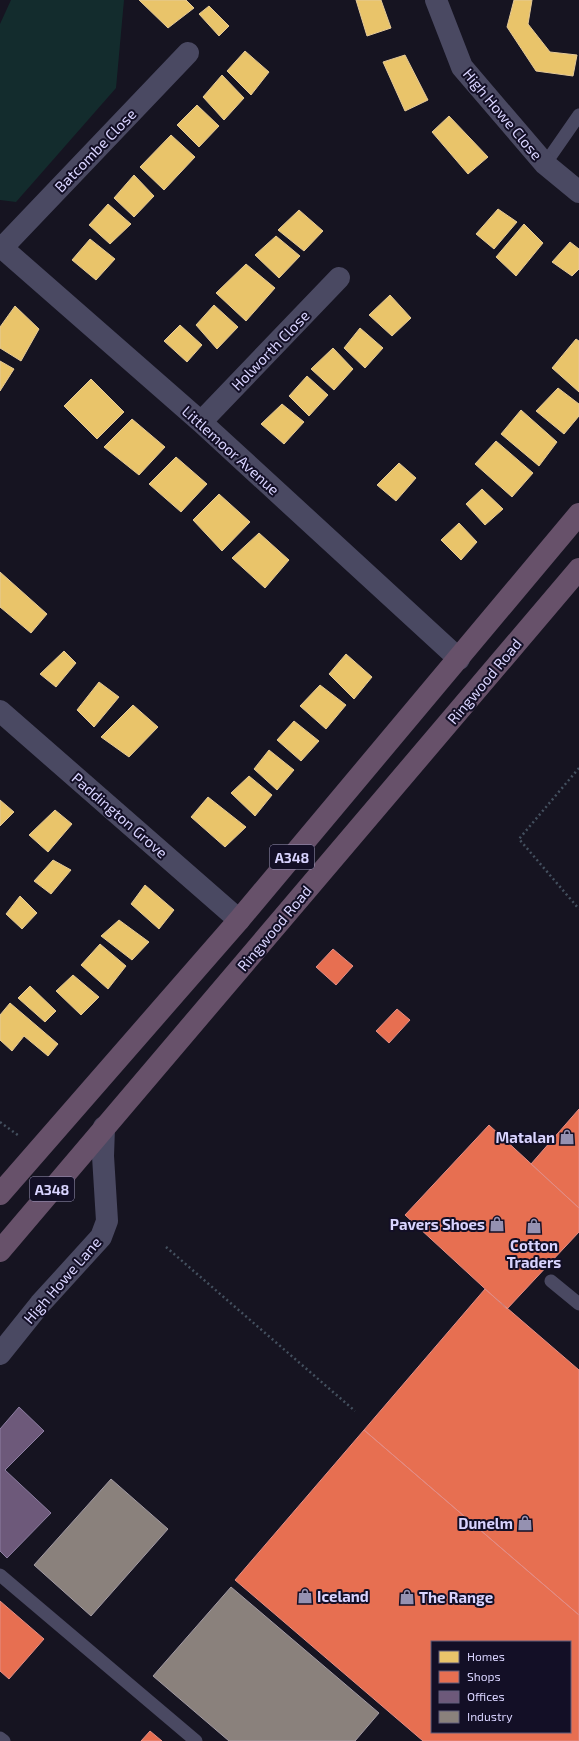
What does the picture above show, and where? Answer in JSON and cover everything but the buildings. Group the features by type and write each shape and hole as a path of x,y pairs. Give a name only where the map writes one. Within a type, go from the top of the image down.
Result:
{"highway":[{"name":"A348","path":"0,1194 239,920 579,514"},
{"name":"Ringwood Road","path":"0,1250 579,569"}],"street":[{"name":"High Howe Close","path":"436,0 462,67 545,164 579,192"},
{"name":"Batcombe Close","path":"1,247 188,53"},
{"name":"Littlemoor Avenue","path":"1,247 201,422 459,658"},
{"name":"Holworth Close","path":"201,422 339,278"},
{"name":"Paddington Grove","path":"0,711 239,920"},
{"name":"High Howe Lane","path":"0,1354 40,1304 101,1237 107,1221 103,1156 104,1127"}],"lane":[{"path":"545,164 579,115"},
{"path":"551,1281 579,1304"},
{"path":"0,1576 196,1741"},
{"path":"0,1738 4,1741"}],"path":[{"path":"579,768 519,839 579,909"},
{"path":"0,1122 22,1139"},
{"path":"166,1246 355,1412"}],"green space":[{"path":"11,0 124,0 116,88 16,202 0,200 0,24"}],"place":[{"name":"Matalan","path":"567,1137"},
{"name":"Pavers Shoes","path":"497,1224"},
{"name":"Cotton Traders","path":"534,1226"},
{"name":"Dunelm","path":"525,1523"},
{"name":"Iceland","path":"305,1596"},
{"name":"The Range","path":"407,1597"}]}
